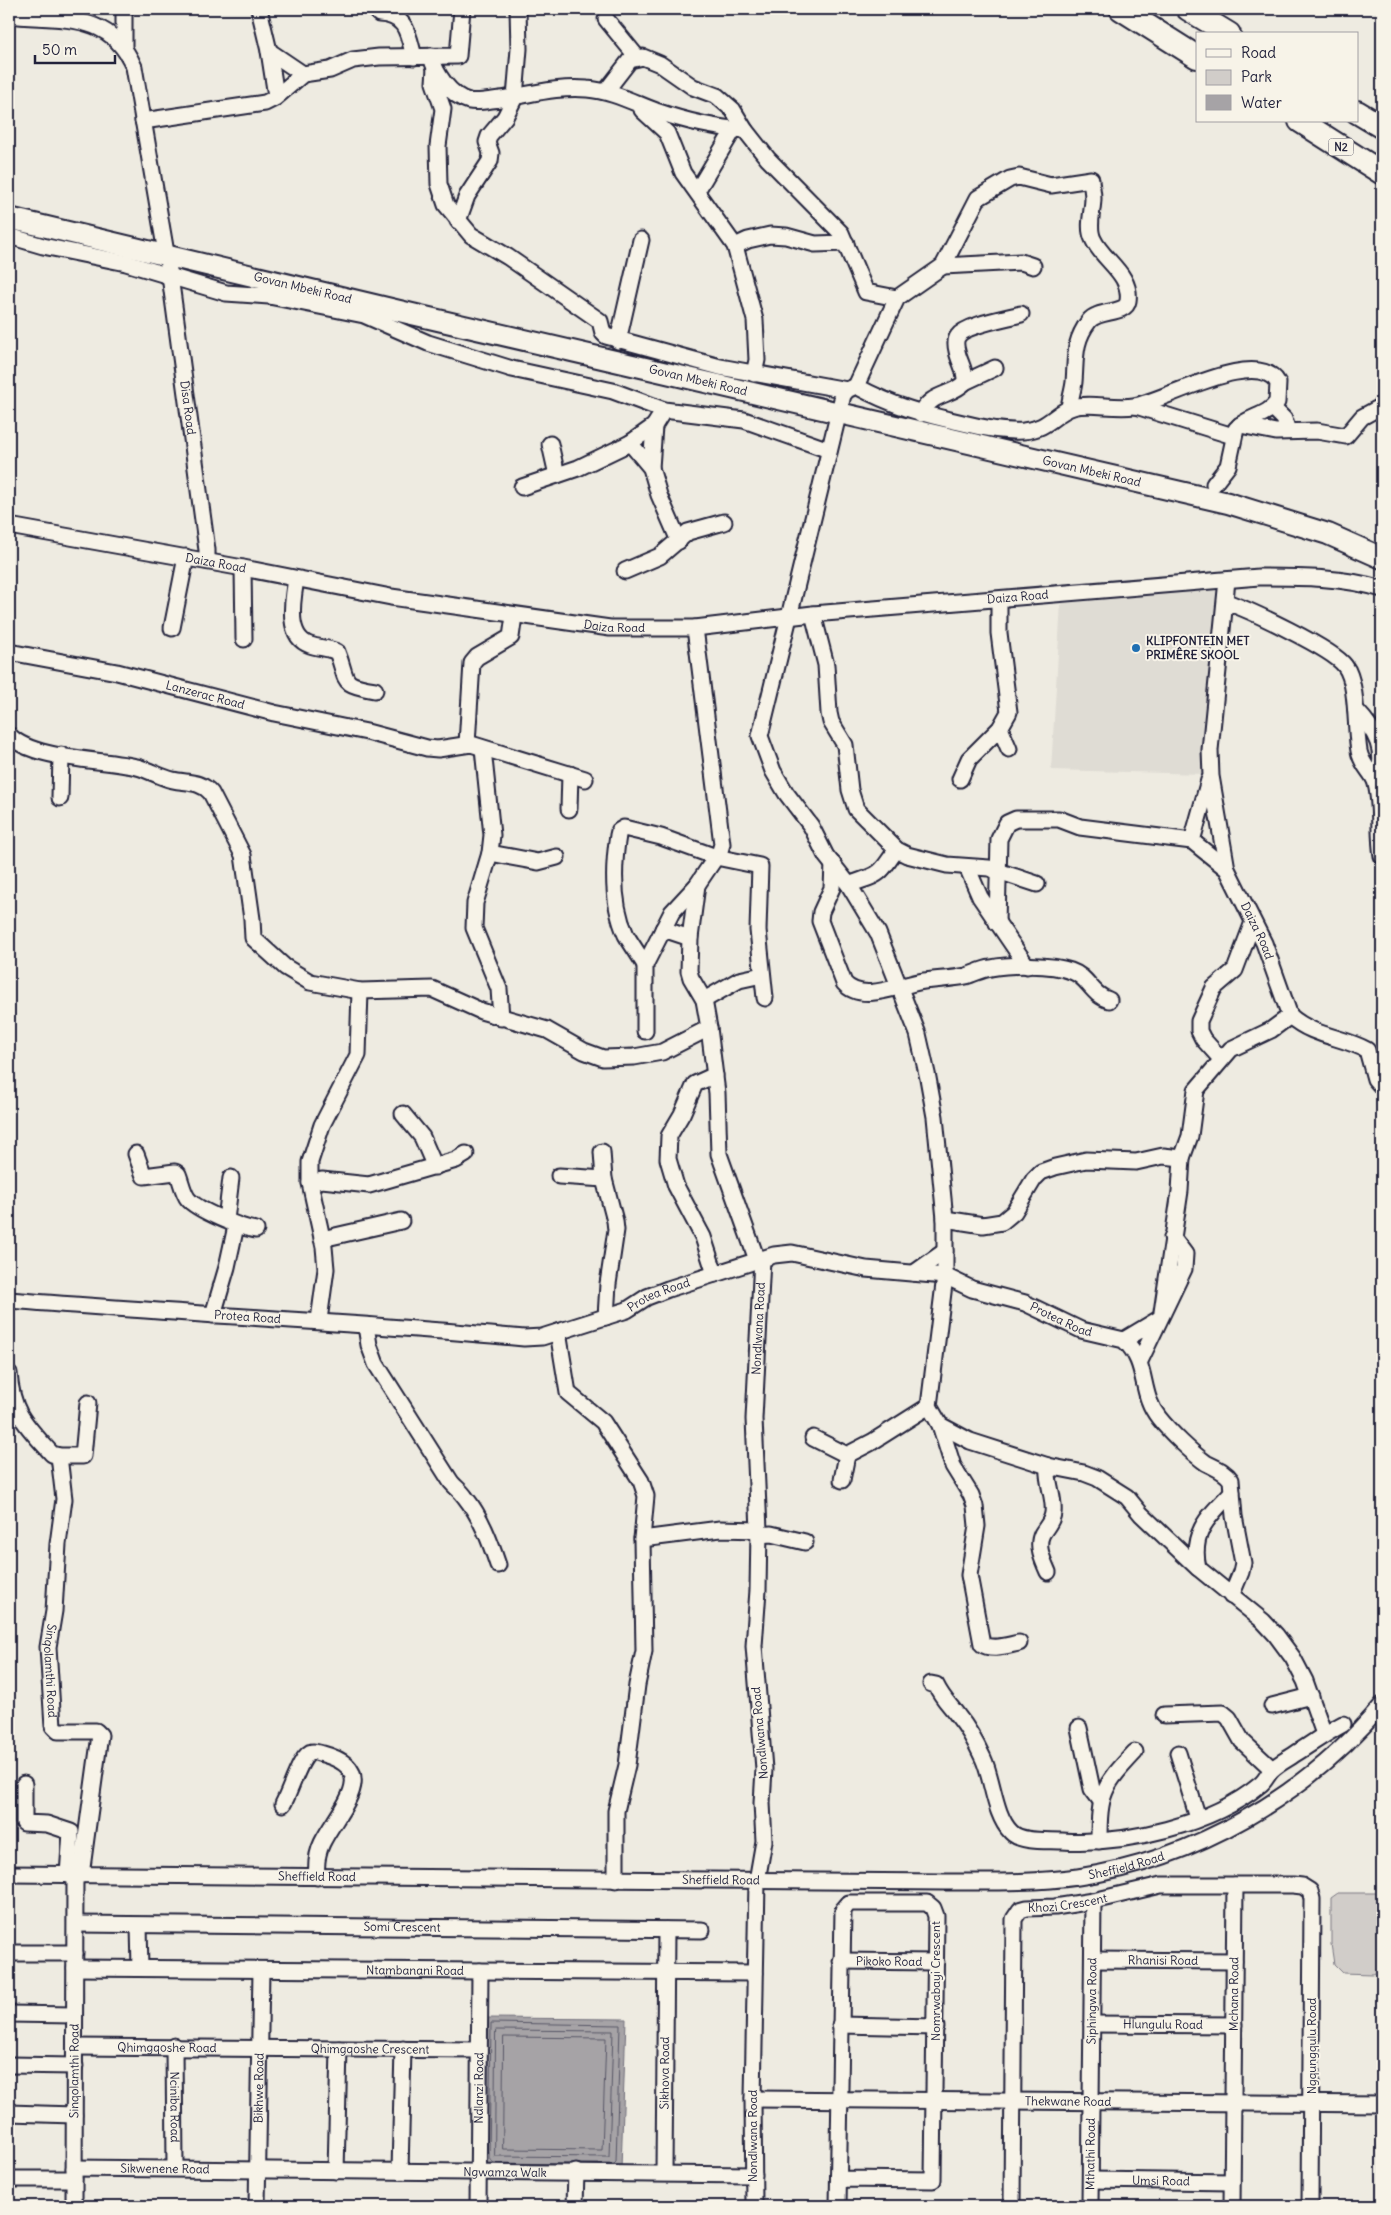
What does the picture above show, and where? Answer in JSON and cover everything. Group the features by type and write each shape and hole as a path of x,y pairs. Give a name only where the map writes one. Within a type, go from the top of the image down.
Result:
{"highway":[{"path":"1122,9 1196,56"},
{"path":"1188,9 1226,32"},
{"path":"1358,113 1382,127"},
{"name":"N2","path":"1302,122 1382,173"}],"main road":[{"name":"Govan Mbeki Road","path":"9,218 1262,512 1328,534 1382,558"}],"street":[{"path":"124,9 124,48"},
{"path":"259,9 269,50 276,96"},
{"path":"143,121 265,104 303,74 330,70 362,58 414,57 433,62 458,56 462,9"},
{"path":"458,221 467,196 490,161 491,153 488,138 505,117 515,97 519,49 518,9"},
{"path":"379,14 398,17 406,31 414,57"},
{"path":"9,15 86,22 110,34 124,48"},
{"path":"606,19 637,57"},
{"name":"Disa Road","path":"124,48 136,74 170,276 207,561"},
{"path":"269,50 303,74"},
{"path":"606,91 627,64 637,57 643,57 660,64 690,85 718,96 733,110 739,130 831,222 846,243 866,292 897,298"},
{"path":"433,62 449,87 469,100 515,97 539,92 584,88 606,91 693,123 739,130"},
{"path":"433,62 434,83 443,109 438,146 440,190 446,205 458,221 476,238 508,257 600,321 604,335 618,341 754,374 852,388 921,414 983,428 1022,431 1043,426 1069,408 1082,405 1115,408 1136,406 1202,380 1257,371 1270,374 1278,383 1279,397 1273,408 1236,430 1228,466 1214,484"},
{"path":"632,102 667,133 680,169 735,246 755,320 757,353 754,374"},
{"path":"697,191 715,158 739,130"},
{"path":"1019,1643 995,1647 988,1647 982,1644 969,1575 978,1526 976,1506 953,1466 940,1425 929,1406 945,1276 945,1219 935,1117 918,1034 878,933 849,885 826,856 811,826 772,771 760,736 843,395 852,388 897,298 943,266 974,203 988,191 1010,179 1026,177 1051,185 1091,179 1093,198 1091,235 1099,249 1111,262 1122,279 1127,291 1128,303 1121,309 1095,315 1086,325 1075,350 1074,382 1069,408"},
{"path":"735,246 748,240 770,235 786,236 815,244 846,243"},
{"path":"9,236 43,246 126,263 239,295 269,296 364,314 428,344 512,369 614,392 664,410 744,420 829,450"},
{"path":"618,341 641,240"},
{"path":"943,266 1021,262 1033,266"},
{"path":"965,382 965,374 957,351 956,340 959,334 971,328 1021,314"},
{"path":"921,414 924,407 932,400 995,368"},
{"path":"1136,406 1236,430 1317,432 1346,436 1362,417 1382,406"},
{"path":"1273,408 1284,419 1288,431"},
{"path":"522,487 592,462 630,443 654,426 664,410"},
{"path":"654,426 651,468 659,495 679,541"},
{"path":"630,443 651,468"},
{"path":"550,444 557,475"},
{"path":"624,570 660,556 693,530 724,522"},
{"name":"Daiza Road","path":"9,526 186,557 391,597 514,616 610,628 695,628 789,616 1259,577 1317,578 1357,583 1382,589"},
{"path":"172,628 186,557"},
{"path":"244,568 244,639"},
{"path":"296,579 293,619 300,638 309,645 337,652 342,673 348,684 375,690"},
{"name":"Daiza Road","path":"1227,580 1210,750 1211,776 1227,869 1264,944 1290,1016"},
{"path":"960,779 969,759 1000,728 1009,712 999,633 999,600"},
{"path":"1226,602 1270,621 1335,656 1342,662 1350,675 1362,763 1376,782 1382,846"},
{"path":"814,614 826,666 831,722 845,745 853,800 862,815 897,850 907,855 935,863 998,871 1037,884"},
{"path":"514,616 511,637 477,657 472,663 467,744 585,778"},
{"path":"645,1031 645,965 672,912 697,885 720,851 721,837 695,628"},
{"name":"Lanzerac Road","path":"9,652 117,672 274,713 367,732 432,749 467,744"},
{"path":"1000,728 1009,749"},
{"path":"9,735 21,744 61,755 136,767 166,778 195,783 206,788 211,793 243,855 252,919 252,936 255,942 305,980 337,988 360,991 420,988 432,990 501,1018 547,1030 592,1055 614,1058 662,1052 710,1028"},
{"path":"483,749 492,835 490,853 475,903 474,928 501,995 501,1018"},
{"path":"60,798 61,755"},
{"path":"569,809 570,774"},
{"path":"1192,841 1211,776"},
{"path":"998,923 998,845 1002,830 1008,823 1022,818 1059,819 1084,828 1105,829 1148,837 1192,841 1227,869"},
{"path":"645,965 626,935 618,913 615,860 619,831 624,828 716,857 760,866 758,930 765,998"},
{"path":"849,885 862,878 871,877 881,872 897,850"},
{"path":"490,853 538,862 557,857"},
{"path":"833,864 832,888 821,912 820,920 844,983 848,988 862,992 922,981 966,976 990,968 1027,966 1070,970 1084,977 1100,997 1109,1000"},
{"path":"967,867 980,897 1027,966"},
{"path":"697,885 688,960 691,978 704,1000 710,1028 716,1075 719,1154 760,1259"},
{"path":"1222,1059 1203,1039 1199,1031 1199,1020 1214,988 1235,970 1253,922"},
{"path":"663,929 690,938"},
{"path":"704,1000 739,980 762,975"},
{"path":"319,1320 326,1269 310,1182 310,1162 315,1144 358,1055 360,991"},
{"path":"1140,1361 1161,1316 1180,1191 1182,1158 1190,1136 1196,1090 1222,1059 1231,1049 1271,1030 1290,1016 1299,1024 1318,1034 1367,1050 1374,1079 1382,1087"},
{"path":"715,1274 703,1237 671,1174 668,1146 670,1136 695,1084 698,1081 716,1075"},
{"path":"403,1114 422,1137 434,1167"},
{"path":"602,1152 604,1179 616,1230 608,1284 606,1317"},
{"path":"136,1154 144,1176 175,1172 178,1174 186,1198 194,1206 231,1223 256,1230"},
{"path":"310,1182 322,1180 369,1185 456,1160 466,1154"},
{"path":"945,1219 983,1225 1002,1222 1014,1212 1034,1179 1041,1172 1055,1166 1082,1160 1136,1162 1163,1156 1182,1158"},
{"path":"559,1176 604,1179"},
{"path":"212,1316 228,1266 231,1223 231,1178"},
{"path":"322,1239 401,1222"},
{"path":"914,1273 945,1251"},
{"name":"Protea Road","path":"9,1300 212,1316 319,1320 366,1326 524,1338 542,1337 627,1310 647,1297 715,1274 760,1259 792,1253 866,1270 945,1276 972,1289 1030,1305 1081,1330 1124,1340"},
{"name":"Nondlwana Road","path":"754,2206 753,2099 757,1881 763,1852 762,1803 764,1777 754,1661 759,1532 754,1419 760,1259"},
{"path":"1161,1316 1124,1340 1140,1361 1145,1388 1158,1417 1192,1451 1223,1472 1231,1480 1243,1563 1231,1596"},
{"path":"366,1326 369,1345 376,1364 451,1482 467,1498 485,1529 498,1565"},
{"path":"558,1332 568,1393 602,1422 644,1487 646,1496 642,1539 644,1651 637,1685 627,1765 616,1811 616,1880"},
{"path":"9,1373 10,1393 15,1408 50,1452 59,1456 83,1456 88,1403"},
{"path":"847,1455 872,1442 929,1406"},
{"path":"940,1425 970,1441 1048,1466 1084,1473 1127,1496 1140,1514 1198,1568 1263,1621 1276,1635 1293,1658 1311,1696 1324,1734"},
{"path":"814,1438 847,1455"},
{"path":"842,1480 847,1455"},
{"name":"Sinqolamthi Road","path":"59,1456 64,1499 58,1544 54,1611 48,1648 53,1726 58,1731 96,1731 100,1735 74,1875 76,1924 74,2206"},
{"path":"1048,1466 1047,1477 1053,1501 1053,1513 1050,1524 1042,1535 1040,1549 1048,1572"},
{"path":"1176,1546 1189,1542 1232,1492"},
{"path":"642,1539 720,1528 759,1532 805,1542"},
{"path":"1198,1568 1196,1546 1199,1532"},
{"path":"931,1684 936,1685 943,1699 958,1716 974,1740 991,1779 999,1810 1010,1831 1015,1835 1029,1838 1074,1842 1099,1841 1141,1836 1198,1818 1238,1799 1261,1784 1272,1769 1324,1734 1343,1724"},
{"path":"1272,1706 1311,1696"},
{"name":"Sheffield Road","path":"9,1874 757,1881 1021,1881 1078,1877 1127,1866 1166,1854 1209,1837 1277,1799 1328,1761 1351,1740 1382,1705"},
{"path":"1164,1715 1223,1713 1229,1718 1242,1741 1272,1769"},
{"path":"1079,1728 1092,1789 1101,1801"},
{"path":"283,1804 290,1792 301,1760 307,1754 312,1752 339,1759 349,1766 354,1777 351,1792 321,1844 316,1867 317,1877"},
{"path":"1099,1841 1101,1801 1109,1783 1119,1768 1135,1752"},
{"path":"1178,1753 1198,1818"},
{"path":"24,1784 24,1822 47,1824 71,1832 74,1875"},
{"name":"Khozi Crescent","path":"1012,2206 1014,1919 1020,1910 1093,1901 1161,1885 1293,1885 1307,1888"},
{"name":"Mchana Road","path":"1232,2206 1235,1885"},
{"name":"Ngqungqulu Road","path":"1307,1888 1312,1899 1310,2206"},
{"name":"Siphingwa Road","path":"1091,2102 1093,1901"},
{"name":"Nomrwabayi Crescent","path":"838,2206 840,2179 839,2100 843,1910 846,1904 849,1903 926,1903 935,1911 936,2027 933,2180 840,2179"},
{"name":"Somi Crescent","path":"76,1924 702,1930"},
{"path":"139,1926 140,1968"},
{"path":"666,1930 666,1973"},
{"name":"Ntambanani Road","path":"9,1953 140,1968 755,1973"},
{"name":"Rhanisi Road","path":"1093,1960 1234,1961"},
{"name":"Pikoko Road","path":"841,1961 936,1962"},
{"name":"Bikhwe Road","path":"257,2206 261,1970"},
{"name":"Ndlanzi Road","path":"478,2206 480,1972"},
{"name":"Sikhova Road","path":"664,2173 666,1973"},
{"path":"9,2014 74,2015"},
{"name":"Hlungulu Road","path":"1092,2024 1234,2024"},
{"path":"840,2026 936,2027"},
{"name":"Nciniba Road","path":"174,2046 175,2168"},
{"name":"Qhimgqoshe Road","path":"75,2047 260,2047"},
{"name":"Qhimgqoshe Crescent","path":"260,2047 479,2050"},
{"path":"336,2170 339,2049"},
{"path":"400,2171 403,2049"},
{"path":"9,2065 75,2066"},
{"name":"Thekwane Road","path":"753,2099 1382,2104"},
{"name":"Mthathi Road","path":"1090,2206 1091,2102"},
{"path":"9,2113 74,2114"},
{"name":"Sikwenene Road","path":"9,2179 175,2168 258,2170"},
{"name":"Ngwamza Walk","path":"258,2170 754,2175"},
{"path":"575,2206 576,2172"},
{"name":"Umsi Road","path":"1090,2180 1232,2182"}],"shaded area":[{"name":"KLIPFONTEIN MET PRIMÊRE SKOOL","path":"1220,588 1205,774 1051,770 1061,603"}],"green space":[{"path":"1338,1893 1382,1893 1382,1970 1373,1974 1343,1973 1334,1964 1331,1944 1331,1898"}],"water":[{"path":"485,2018 626,2019 621,2169 490,2168 483,2161"}],"place":[{"name":"KLIPFONTEIN MET PRIMÊRE SKOOL","path":"1136,648"}]}
